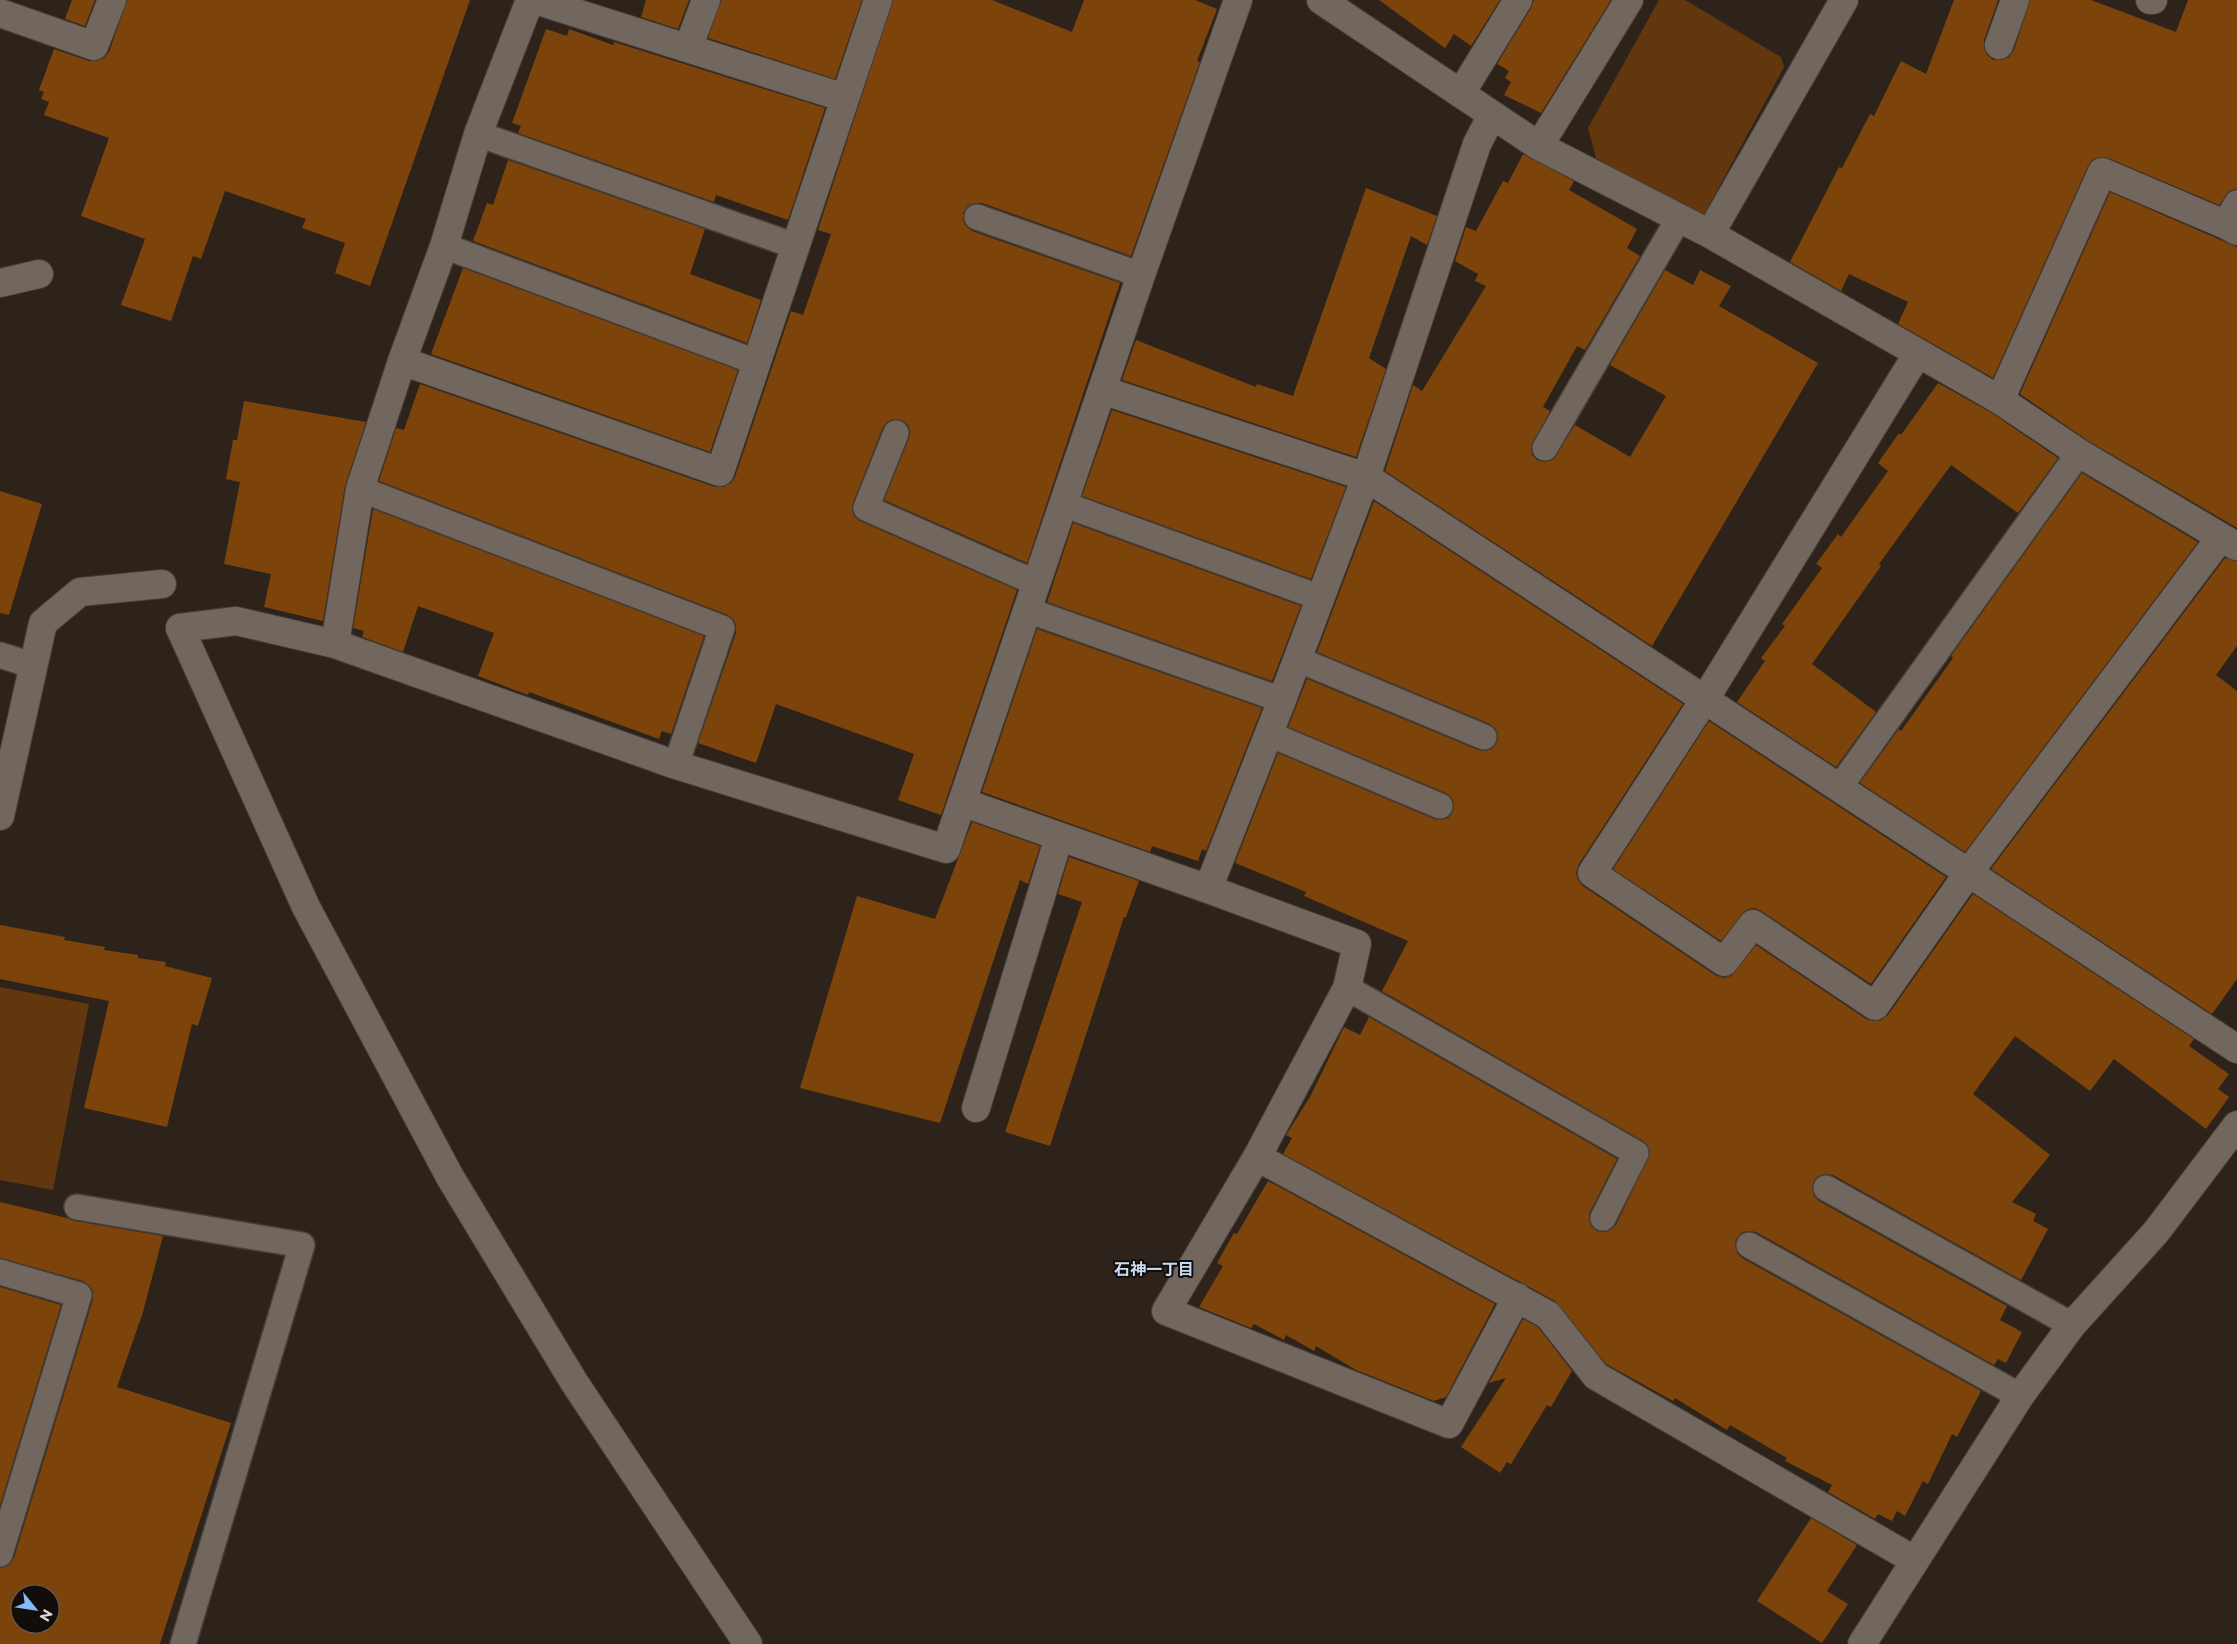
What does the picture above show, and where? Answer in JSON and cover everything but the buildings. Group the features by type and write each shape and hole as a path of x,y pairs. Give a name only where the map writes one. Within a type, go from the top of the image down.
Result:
{"street":[{"path":"0,12 94,46 112,0"},
{"path":"335,644 360,489 402,361 444,246 478,134 530,0"},
{"path":"535,0 844,98"},
{"path":"688,48 706,0"},
{"path":"402,361 720,472 878,0"},
{"path":"748,1644 574,1382 450,1177 306,907 180,628 236,622 335,644 676,765 946,849 1141,274 1238,0"},
{"path":"1321,0 1539,146 1710,234 1918,353 2000,400 2079,453 2229,542 1969,872 1875,1006 1752,924 1724,962 1592,872 1705,699 1918,353"},
{"path":"1461,93 1518,0"},
{"path":"1539,146 1629,0"},
{"path":"1710,234 1844,0"},
{"path":"1999,44 2015,0"},
{"path":"1208,889 1269,734 1366,476 1477,144 1492,115"},
{"path":"2000,400 2102,172 2233,219"},
{"path":"0,283 39,274"},
{"path":"1102,390 1366,476 2237,1049"},
{"path":"2,801 43,623 80,592 162,584"},
{"path":"962,802 1357,944 1347,988 1257,1156 1166,1311 1449,1424 1517,1297"},
{"path":"976,1108 1059,837"},
{"path":"1862,1644 2020,1396 2072,1325 2156,1232 2237,1125"},
{"path":"1257,1156 1548,1315 1596,1376 1914,1560"}],"lane":[{"path":"478,134 795,246"},
{"path":"977,218 1141,274"},
{"path":"1545,448 1679,218"},
{"path":"444,246 756,362"},
{"path":"896,433 866,508 1036,583"},
{"path":"1839,788 2079,453"},
{"path":"360,489 722,628 676,765"},
{"path":"1063,504 1321,598"},
{"path":"1027,610 1282,700"},
{"path":"0,655 34,666"},
{"path":"1297,659 1484,737"},
{"path":"1269,734 1440,806"},
{"path":"1347,988 1636,1153 1604,1218"},
{"path":"1826,1188 2072,1325"},
{"path":"77,1207 302,1245 183,1644"},
{"path":"1749,1245 2020,1396"},
{"path":"0,1272 79,1295 0,1554"}],"shaded area":[{"path":"1659,0 1685,0 1781,57 1784,67 1700,222 1596,158 1588,128"},
{"path":"0,987 89,1004 53,1190 0,1180"}],"district":[{"name":"石神一丁目","path":"1154,1269"}]}
